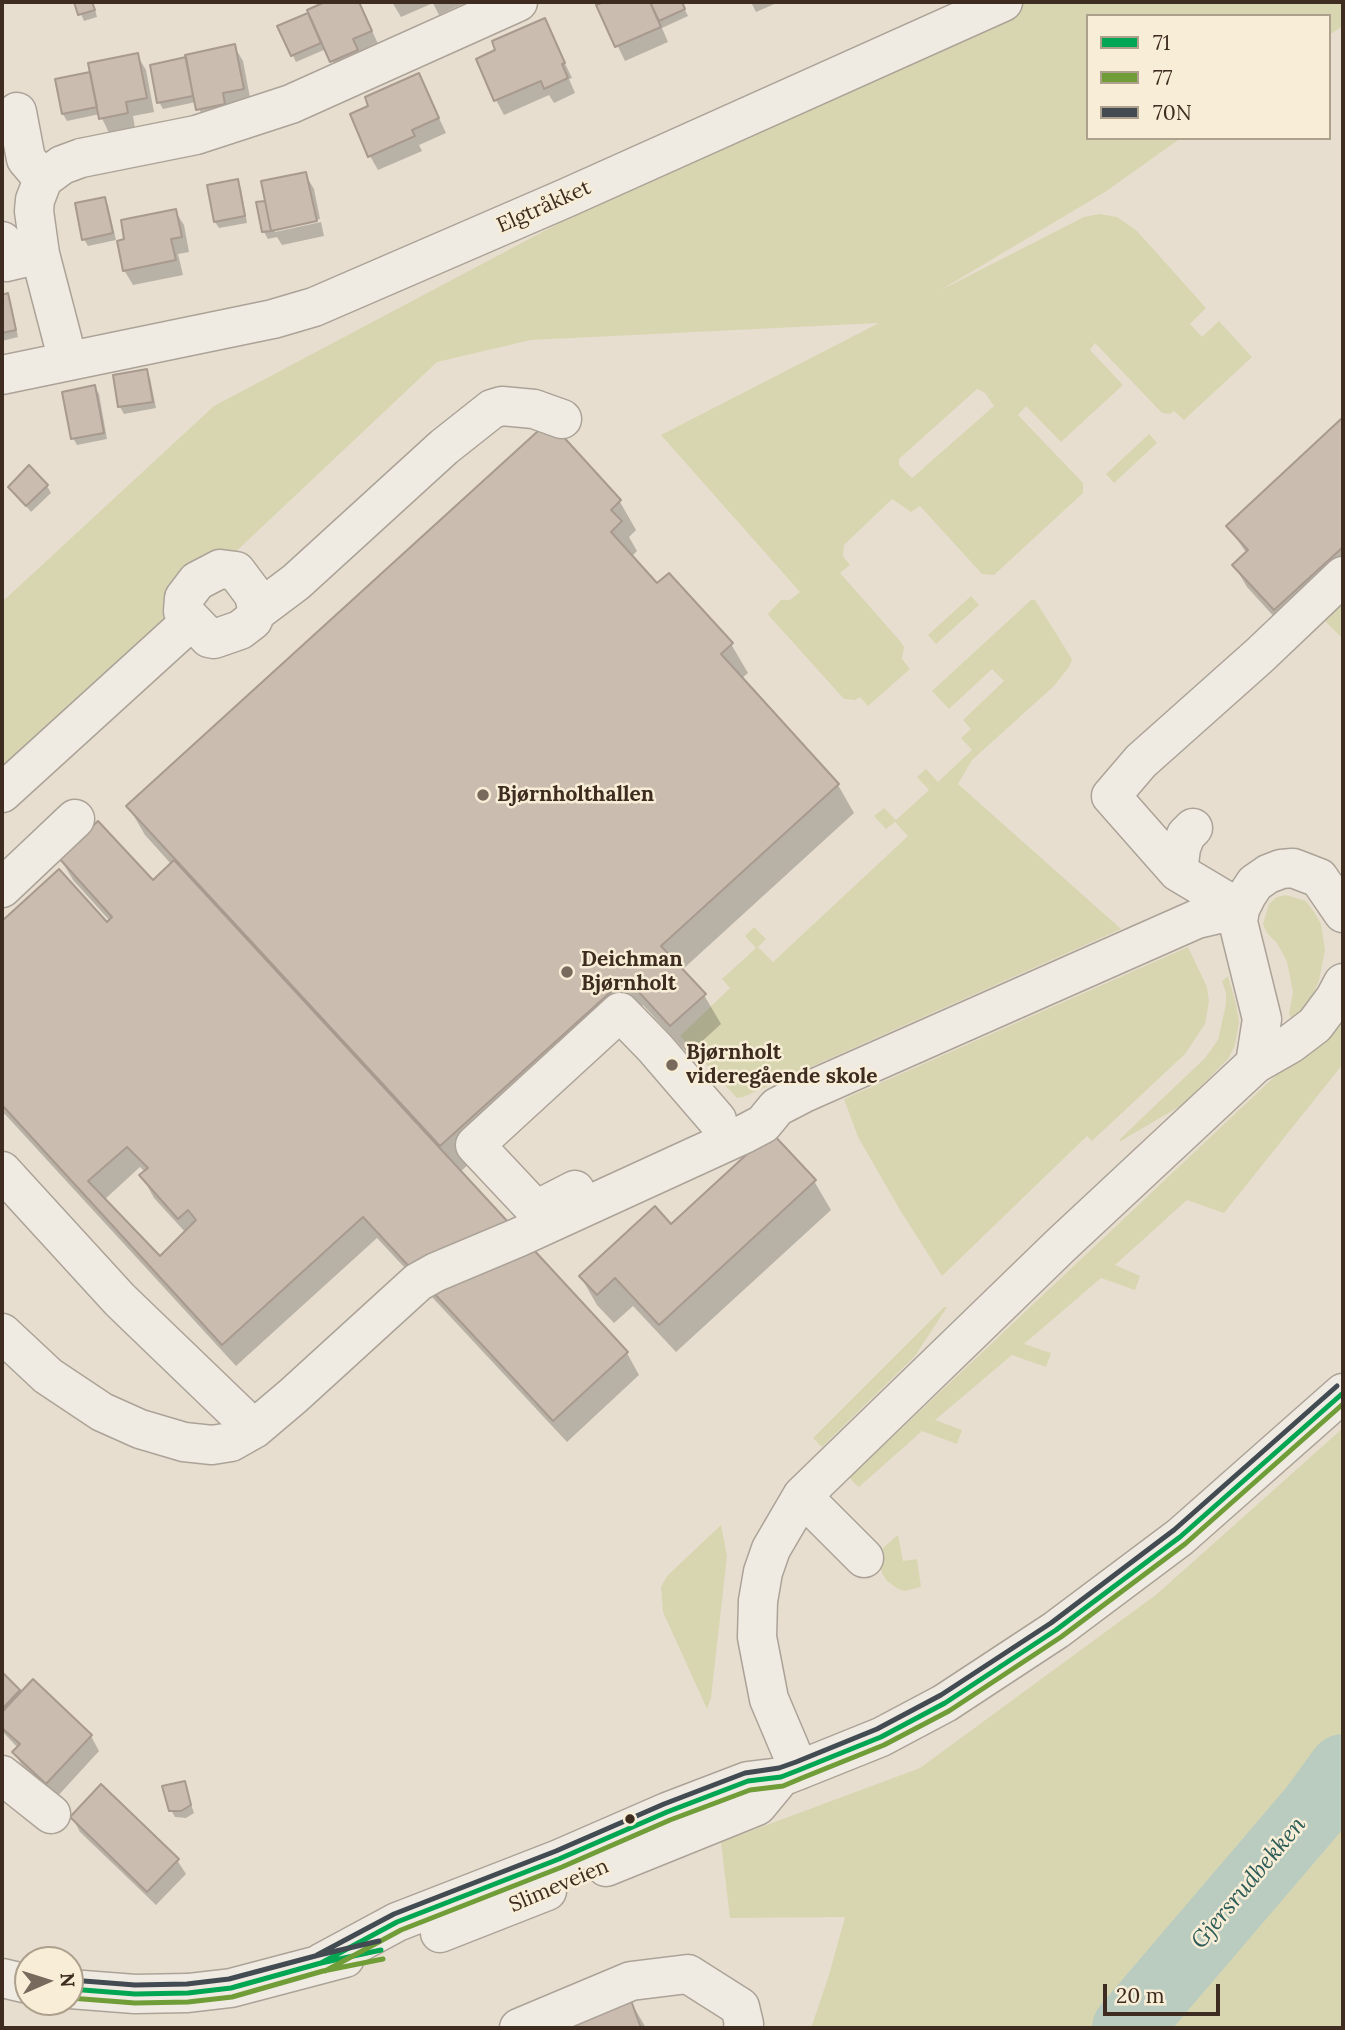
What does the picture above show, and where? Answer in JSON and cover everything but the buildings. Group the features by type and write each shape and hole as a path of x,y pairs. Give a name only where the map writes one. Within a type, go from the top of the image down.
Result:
{"street":[{"path":"68,361 40,254 34,211 43,179 62,165 81,158 195,135 291,104 518,2"},
{"name":"Elgtråkket","path":"2,375 273,319 314,307 566,198 1003,2"},
{"path":"17,113 26,159 43,179"},
{"path":"2,242 6,262 40,254"},
{"path":"256,612 305,574 444,447 492,409 502,406 534,409 562,419"},
{"path":"220,569 236,571 254,595 256,612 253,620 240,630 214,639 209,638 191,621 183,611 184,598 197,581 220,569"},
{"path":"1240,909 1178,872 1111,796 1141,761 1260,655 1343,576"},
{"path":"2,793 191,621"},
{"path":"2,888 75,818"},
{"path":"1178,872 1181,848 1186,835 1193,828"},
{"path":"1255,1064 1262,1019 1238,922 1240,909 1255,883 1281,869 1293,868 1319,878 1343,913"},
{"path":"2,1333 48,1376 102,1412 140,1429 184,1442 212,1445 231,1442 254,1429 293,1396 418,1282 517,1238 730,1127 743,1111 777,1107 1197,919 1240,909"},
{"path":"790,1773 769,1699 757,1637 758,1601 763,1572 771,1549 802,1496 1061,1245 1255,1064 1290,1044 1315,1025 1343,983"},
{"path":"620,1012 730,1127 536,1210 475,1145 620,1012"},
{"path":"2,1171 120,1300 254,1429"},
{"name":"Slimeveien","path":"84,1990 135,1994 188,1993 232,1988 321,1963 397,1922 559,1859 667,1812 747,1781 790,1773 903,1726 1023,1654 1180,1537 1343,1393"},
{"path":"802,1496 864,1558"},
{"path":"2,1775 51,1814"},
{"path":"519,2028 631,1981 688,1974 740,2007 743,2028"}],"shaded area":[{"path":"1023,2 1343,2 1343,26 1331,34 1331,14 1086,14 1086,140 1178,140 1105,192 939,291 1084,217 1099,214 1117,217 1137,231 1206,308 1190,324 1202,337 1219,321 1252,357 1184,420 1174,411 1170,414 1162,413 1095,343 1090,350 1123,385 1061,442 1026,406 1018,415 1083,483 1083,493 994,575 982,574 920,506 911,512 892,499 844,545 843,556 850,565 840,573 900,641 904,647 902,659 910,669 868,706 860,697 855,700 844,699 771,618 768,614 781,600 790,600 800,592 661,435 879,323 531,340 437,362 2,772 2,602 214,406 816,87","holes":["977,389 985,393 994,406 912,478 899,465 899,459"]},
{"path":"1149,434 1157,443 1114,483 1106,474"},
{"path":"971,596 979,605 936,644 928,635"},
{"path":"1031,600 1035,600 1072,659 1069,667 1053,687 972,760 958,784 1121,929 737,1098 680,1036 730,988 722,979 756,948 745,936 754,927 766,939 758,947 773,962 908,836 895,822 886,829 874,816 884,808 896,820 929,790 917,777 926,769 938,782 972,750 961,738 971,729 963,720 1004,681 992,669 949,709 932,691"},
{"path":"1343,601 1343,639 1323,619"},
{"path":"1286,895 1306,901 1314,912 1321,924 1325,950 1319,981 1311,998 1299,1017 1292,1019 1289,1014 1293,992 1287,962 1263,924 1269,904 1277,897"},
{"path":"1188,947 1207,987 1209,1002 1205,1024 1185,1054 1092,1141 1087,1136 942,1276 858,1137 844,1099"},
{"path":"1228,976 1239,1022 1235,1045 1228,1059 1182,1105 1119,1142 1205,1058 1218,1040 1226,1004 1222,981"},
{"path":"1343,1012 1343,1064 1224,1213 1187,1200 1115,1265 1140,1276 1135,1290 1101,1278 1024,1344 1051,1353 1046,1367 1012,1355 935,1420 962,1430 957,1444 922,1431 859,1487 852,1481 850,1477"},
{"path":"947,1307 915,1356 822,1447 813,1438"},
{"path":"1343,1428 1343,2028 811,2028 845,1917 730,1918 721,1842 920,1768 1157,1594"},
{"path":"721,1525 727,1556 711,1698 707,1709 663,1612 661,1587 667,1576"},
{"path":"898,1535 903,1561 917,1559 921,1587 905,1591 898,1589 883,1575 880,1567 883,1548"}],"waterway":[{"name":"Gjersrudbekken","path":"1127,2028 1314,1809 1343,1769"}],"transit line":[{"name":"70N","path":"317,1955 394,1914 745,1773 779,1768 796,1762 877,1729 941,1695 1051,1623 1174,1530 1337,1386"},
{"name":"71","path":"321,1963 397,1922 748,1781 781,1777 799,1770 881,1737 945,1703 1056,1630 1180,1537 1343,1393"},
{"name":"77","path":"325,1971 401,1930 562,1867 670,1820 750,1790 783,1786 884,1745 949,1711 1061,1637 1185,1544 1343,1404"},
{"name":"70N","path":"84,1981 135,1985 187,1984 229,1979 379,1941"},
{"name":"71","path":"84,1990 135,1994 188,1993 231,1988 321,1963 381,1950"},
{"name":"77","path":"84,1999 135,2003 188,2002 232,1997 323,1971 383,1959"}],"place":[{"name":"Bjørnholthallen","path":"483,795"},
{"name":"Deichman Bjørnholt","path":"567,972"},
{"name":"Bjørnholt videregående skole","path":"672,1065"}]}
